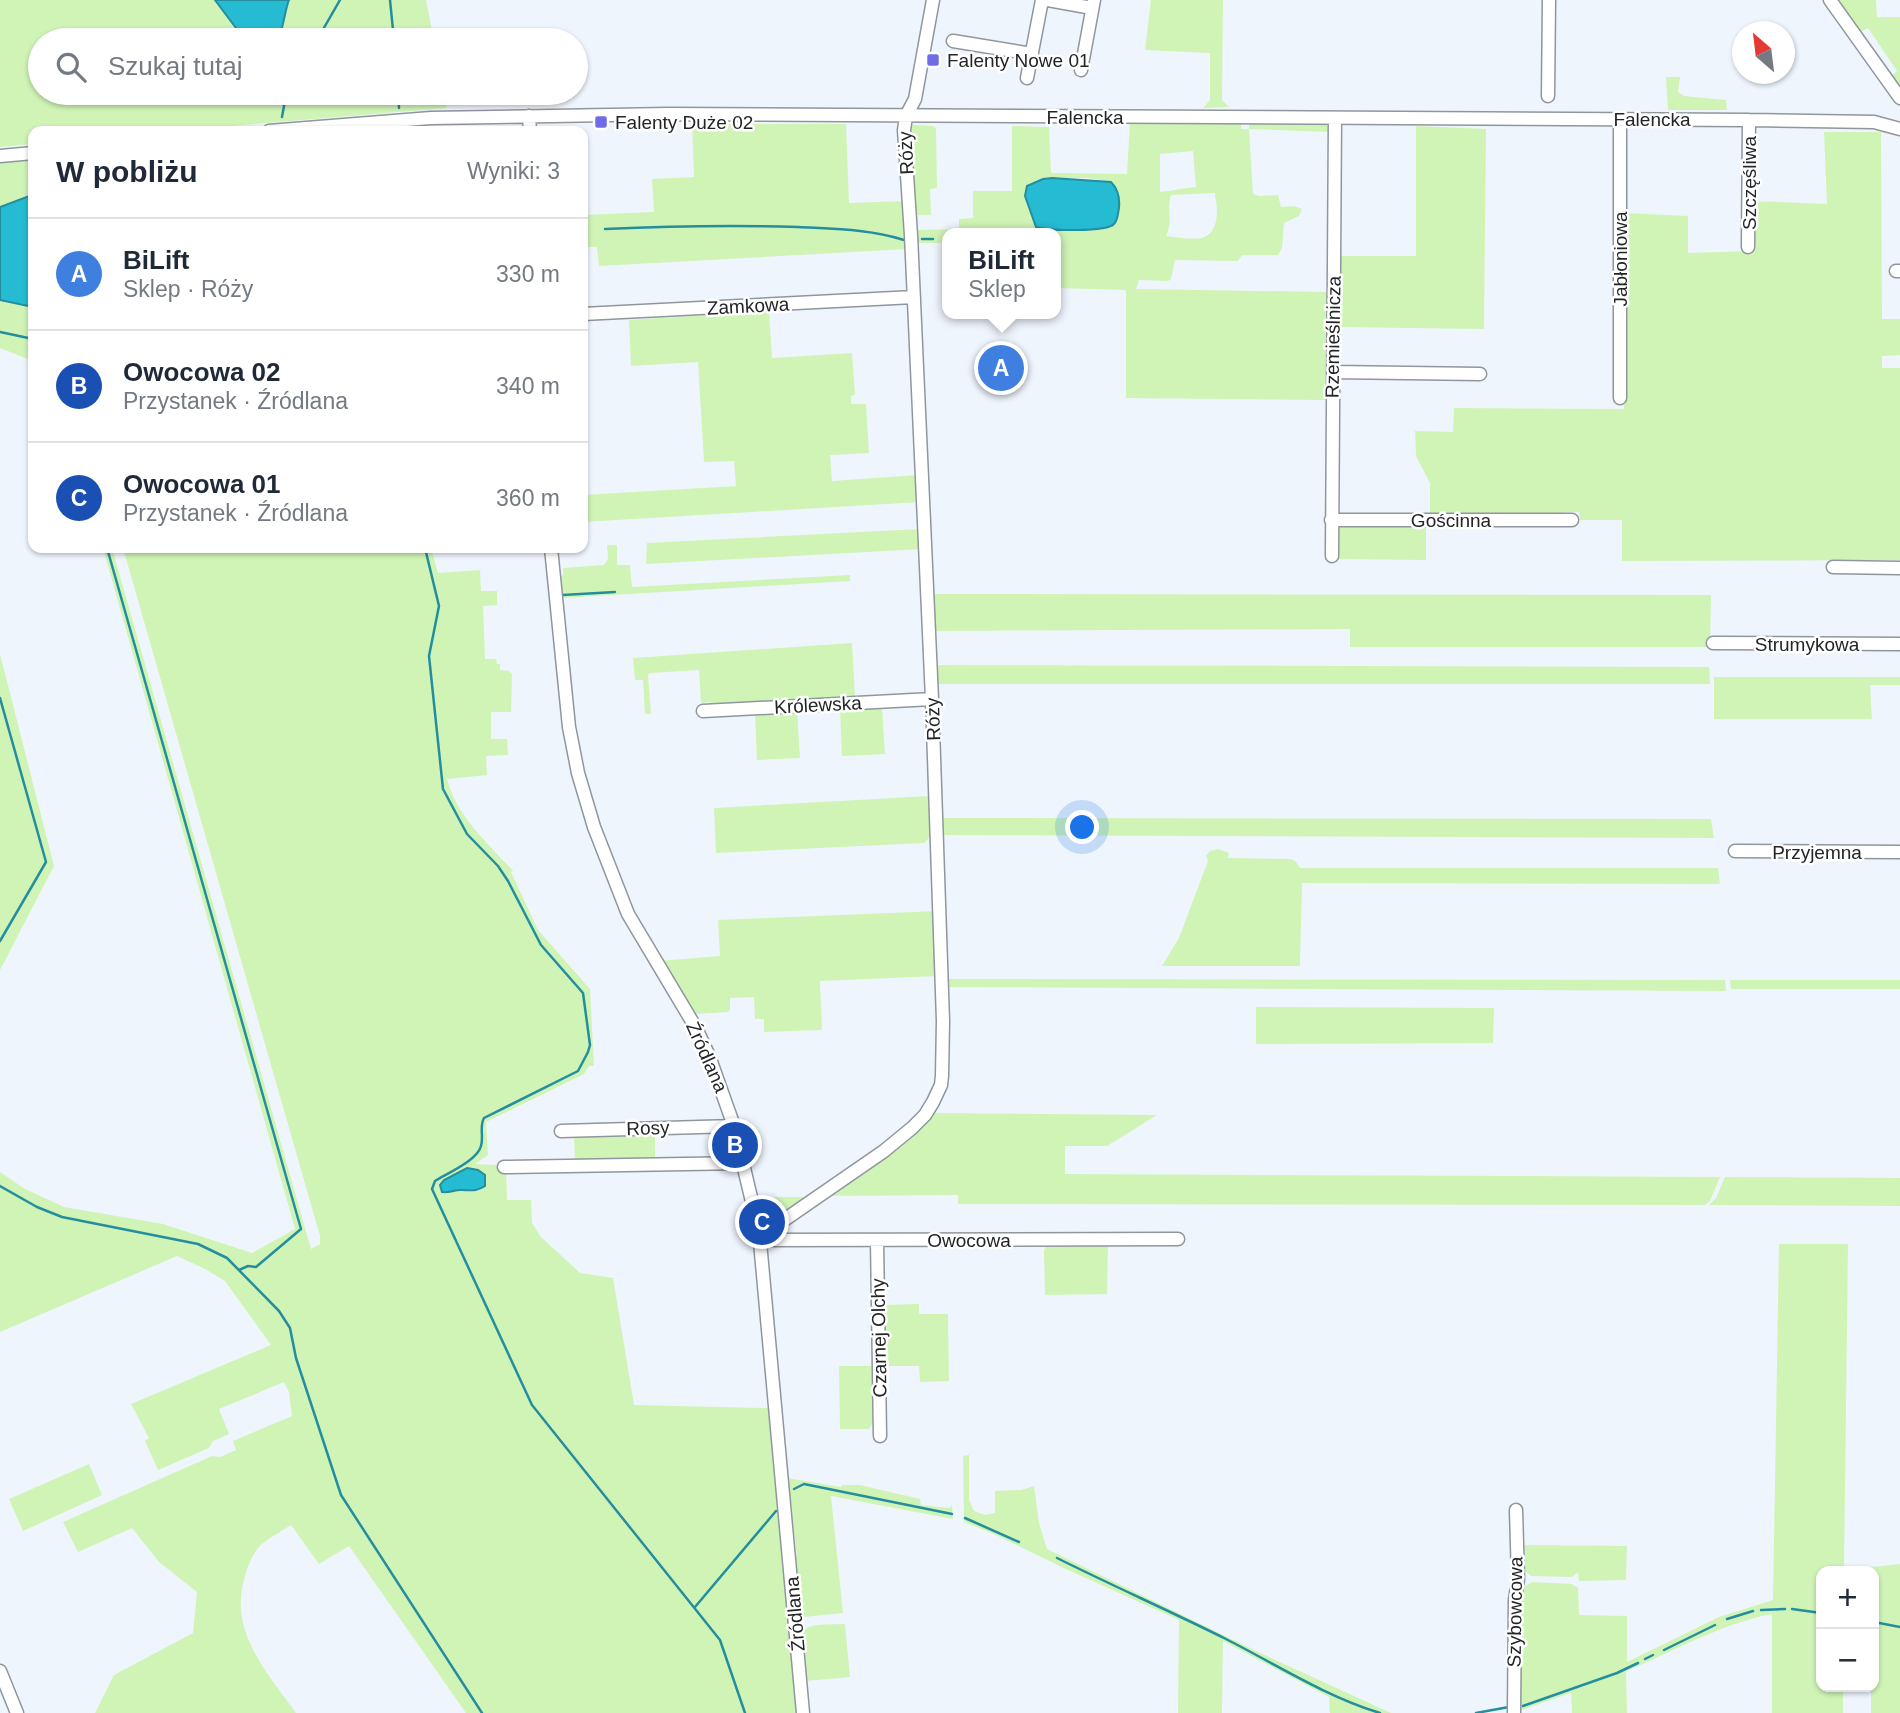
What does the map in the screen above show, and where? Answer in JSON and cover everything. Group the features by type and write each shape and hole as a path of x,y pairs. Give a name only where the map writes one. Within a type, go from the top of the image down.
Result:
{"street":[{"name":"Róży","path":"759,1236 884,1151 925,1115 941,1085 943,1021 932,699 904,130 906,116 915,99 933,0"},
{"path":"1027,78 1042,0"},
{"path":"1048,0 1093,4 1081,70"},
{"path":"1548,96 1549,0"},
{"path":"1830,0 1900,97"},
{"path":"953,41 1031,54"},
{"name":"Falencka","path":"322,126 385,120 668,114 1749,120 1874,122 1900,129"},
{"path":"530,116 530,126"},
{"name":"Rzemieślnicza","path":"1332,556 1335,118"},
{"name":"Jabłoniowa","path":"1620,119 1620,398"},
{"name":"Szczęśliwa","path":"1748,247 1749,120"},
{"path":"0,156 28,153"},
{"name":"Zamkowa","path":"588,314 914,297"},
{"path":"1333,372 1480,374"},
{"name":"Gościnna","path":"1331,520 1572,520"},
{"name":"Źródlana","path":"552,553 569,727 578,773 594,827 628,914 696,1028 734,1126 744,1163 759,1236 803,1713"},
{"path":"1833,568 1900,568"},
{"name":"Strumykowa","path":"1713,643 1900,644"},
{"name":"Królewska","path":"704,711 932,699"},
{"name":"Przyjemna","path":"1735,852 1900,852"},
{"name":"Rosy","path":"561,1131 734,1126"},
{"path":"504,1167 744,1163"},
{"name":"Owocowa","path":"759,1236 877,1240 1178,1240"},
{"name":"Czarnej Olchy","path":"877,1240 880,1436"},
{"name":"Szybowcowa","path":"1514,1713 1515,1600 1518,1579 1516,1510"},
{"path":"0,1671 13,1712"}],"green space":[{"path":"0,0 426,0 432,28 28,28 28,105 446,105 447,108 231,126 28,126 28,144 0,147"},
{"path":"1151,0 1223,0 1222,100 1229,107 1203,108 1210,100 1210,53 1145,50"},
{"path":"1838,0 1876,0 1877,17 1900,17 1900,91 1891,77 1897,71 1868,28 1860,32"},
{"path":"1666,77 1680,77 1678,92 1684,96 1726,100 1727,110 1668,110"},
{"path":"1130,122 1241,123 1241,129 1249,129 1253,194 1278,195 1281,207 1294,206 1302,209 1299,216 1284,223 1282,248 1278,255 1242,255 1238,261 1175,260 1171,279 1139,280 1136,289 1327,292 1327,400 1126,398 1126,290 1061,288 1061,228 1112,226 1114,185 1092,179 1043,179 1027,186 1026,193 1029,210 1042,228 959,228 959,219 973,218 973,191 1012,191 1012,126 1049,127 1051,173 1127,174","holes":["1193,151 1196,187 1160,192 1160,154","1215,193 1216,221 1208,235 1194,239 1166,236 1171,195"]},
{"path":"1249,123 1330,124 1331,132 1249,129"},
{"path":"692,124 846,124 849,203 905,201 907,249 599,266 597,247 588,247 588,215 654,212 652,179 694,177"},
{"path":"911,125 933,126 936,129 937,188 930,189 931,215 918,215 913,211"},
{"path":"1416,126 1486,129 1484,329 1338,327 1338,256 1416,256"},
{"path":"1824,132 1881,132 1882,319 1900,319 1900,355 1882,356 1882,368 1900,368 1900,560 1622,561 1622,520 1580,520 1579,512 1563,512 1562,516 1430,516 1430,483 1416,456 1415,431 1453,432 1454,408 1624,409 1625,213 1688,216 1688,253 1752,251 1752,201 1827,204"},
{"path":"28,158 28,359 0,348 0,161"},
{"path":"942,229 942,243 917,243 917,230"},
{"path":"769,311 772,358 852,353 855,395 851,396 851,404 866,404 869,453 830,455 832,481 918,475 920,502 588,522 588,495 736,486 734,461 704,462 698,362 631,366 629,320"},
{"path":"1337,525 1426,525 1426,560 1336,559"},
{"path":"921,529 922,549 646,564 647,543"},
{"path":"607,545 617,545 617,565 630,565 632,587 850,575 850,581 562,598 560,577 563,575 563,568 604,565 608,559"},
{"path":"104,553 113,553 311,1249 320,1244 320,1236 124,553 432,553 438,573 480,570 481,591 497,591 497,605 483,606 485,659 496,659 500,670 512,674 511,712 491,712 491,739 507,739 508,755 486,756 487,775 447,779 465,817 513,871 511,872 538,930 590,989 594,1066 589,1066 584,1074 486,1122 488,1155 475,1164 497,1165 497,1170 506,1170 507,1200 531,1200 532,1223 541,1237 580,1273 613,1278 634,1405 768,1408 797,1713 466,1713 349,1546 319,1564 291,1525 263,1543 254,1554 241,1596 242,1615 253,1649 296,1713 95,1713 114,1675 193,1633 197,1592 159,1562 132,1528 78,1552 63,1522 212,1456 220,1457 236,1450 233,1441 292,1416 289,1392 284,1382 219,1409 229,1434 213,1441 209,1448 158,1470 145,1441 149,1438 131,1404 271,1345 225,1281 177,1256 0,1332 0,1172 25,1189 64,1207 163,1224 252,1253 295,1229"},
{"path":"932,594 1711,595 1710,647 1350,647 1350,629 933,631"},
{"path":"852,643 855,697 712,705 711,702 701,703 699,670 650,673 651,714 645,714 643,680 635,680 633,658"},
{"path":"0,654 54,866 0,970"},
{"path":"935,665 1709,667 1710,684 936,684"},
{"path":"1714,677 1900,677 1900,685 1870,685 1872,719 1714,719"},
{"path":"882,707 885,754 842,756 840,709"},
{"path":"797,712 800,758 757,760 755,714"},
{"path":"930,796 930,837 924,843 716,853 714,808"},
{"path":"938,818 1711,819 1714,838 940,835"},
{"path":"1218,849 1229,853 1228,858 1291,859 1300,868 1718,868 1720,884 1302,883 1300,966 1162,966 1179,938 1208,861 1206,856 1210,851"},
{"path":"938,911 939,976 820,981 822,1030 764,1032 764,1019 755,1019 754,997 730,998 728,1012 695,1014 659,961 720,956 718,920"},
{"path":"945,979 1725,980 1726,991 947,987"},
{"path":"1730,980 1900,980 1900,989 1731,989"},
{"path":"1256,1007 1494,1008 1493,1043 1256,1044"},
{"path":"932,1113 1157,1115 1107,1146 1065,1146 1065,1174 1720,1177 1710,1201 1705,1205 958,1204 958,1195 823,1196 902,1146"},
{"path":"655,1132 655,1161 575,1163 574,1134"},
{"path":"1725,1177 1900,1178 1900,1206 1709,1205 1716,1198"},
{"path":"761,1197 809,1197 774,1222 764,1224 761,1212 769,1209 768,1203 762,1204"},
{"path":"1108,1242 1107,1294 1045,1295 1044,1251 1047,1245"},
{"path":"1779,1244 1848,1244 1844,1566 1816,1566 1816,1692 1843,1692 1843,1713 1772,1713 1772,1614 1716,1631 1626,1671 1627,1713 1572,1713 1571,1693 1518,1711 1521,1589 1532,1582 1572,1584 1578,1588 1579,1615 1627,1616 1627,1662 1719,1617 1773,1600"},
{"path":"919,1304 919,1314 948,1314 949,1381 920,1382 919,1366 884,1366 884,1305"},
{"path":"839,1366 873,1366 873,1422 869,1429 840,1429"},
{"path":"969,1455 969,1500 974,1511 985,1515 995,1513 995,1491 1021,1490 1034,1486 1039,1523 1047,1549 1256,1651 1391,1713 1330,1713 1329,1697 1223,1641 1222,1713 1178,1713 1179,1620 964,1522 963,1456"},
{"path":"89,1464 102,1495 23,1531 9,1499"},
{"path":"787,1478 841,1487 860,1485 920,1499 921,1505 950,1508 952,1505 953,1519 831,1496 843,1613 804,1617 800,1616 792,1558 797,1555"},
{"path":"1525,1545 1627,1546 1626,1580 1579,1581 1578,1572 1572,1577 1531,1576 1524,1570"},
{"path":"1900,1564 1900,1713 1871,1713 1871,1692 1879,1692 1879,1566"},
{"path":"845,1624 850,1677 805,1681 800,1633 809,1627"}],"water":[{"path":"215,0 289,0 282,28 236,28"},
{"path":"1043,179 1111,182 1119,201 1114,224 1089,230 1036,227 1025,196 1027,186"},
{"path":"28,197 28,306 0,300 0,207"},
{"path":"467,1168 478,1170 485,1175 485,1186 476,1190 442,1192 440,1185 444,1180"}],"waterway":[{"path":"324,28 340,0"},
{"path":"390,0 393,28"},
{"path":"282,117 284,105"},
{"path":"605,229 798,227 865,232 904,240"},
{"path":"922,239 933,239"},
{"path":"0,332 28,338"},
{"path":"108,553 301,1229 256,1267 248,1266 239,1270"},
{"path":"426,553 439,606 429,656 443,789 467,834 498,866 508,881 541,945 583,993 590,1045 578,1071 484,1118 479,1151 435,1181 432,1189 532,1405 720,1640 745,1713"},
{"path":"563,595 615,592"},
{"path":"0,698 46,862 0,941"},
{"path":"0,1186 37,1207 62,1217 198,1244 227,1258 279,1311 290,1328 296,1358 341,1495 482,1713"},
{"path":"794,1489 804,1484 952,1514"},
{"path":"695,1607 776,1511"},
{"path":"965,1518 1019,1542"},
{"path":"1057,1558 1226,1639 1321,1689 1380,1713"},
{"path":"1761,1610 1785,1609"},
{"path":"1792,1609 1816,1612"},
{"path":"1727,1619 1753,1611"},
{"path":"1879,1623 1900,1627"},
{"path":"1664,1650 1715,1625"},
{"path":"1645,1659 1653,1655"},
{"path":"1523,1706 1638,1663"},
{"path":"1476,1713 1509,1707"}],"place":[{"name":"Falenty Nowe 01","path":"933,60"},
{"name":"Falenty Duże 02","path":"601,122"},
{"name":"BiLift","path":"1001,368"},
{"name":"Owocowa 02","path":"735,1145"},
{"name":"Owocowa 01","path":"762,1222"}]}
